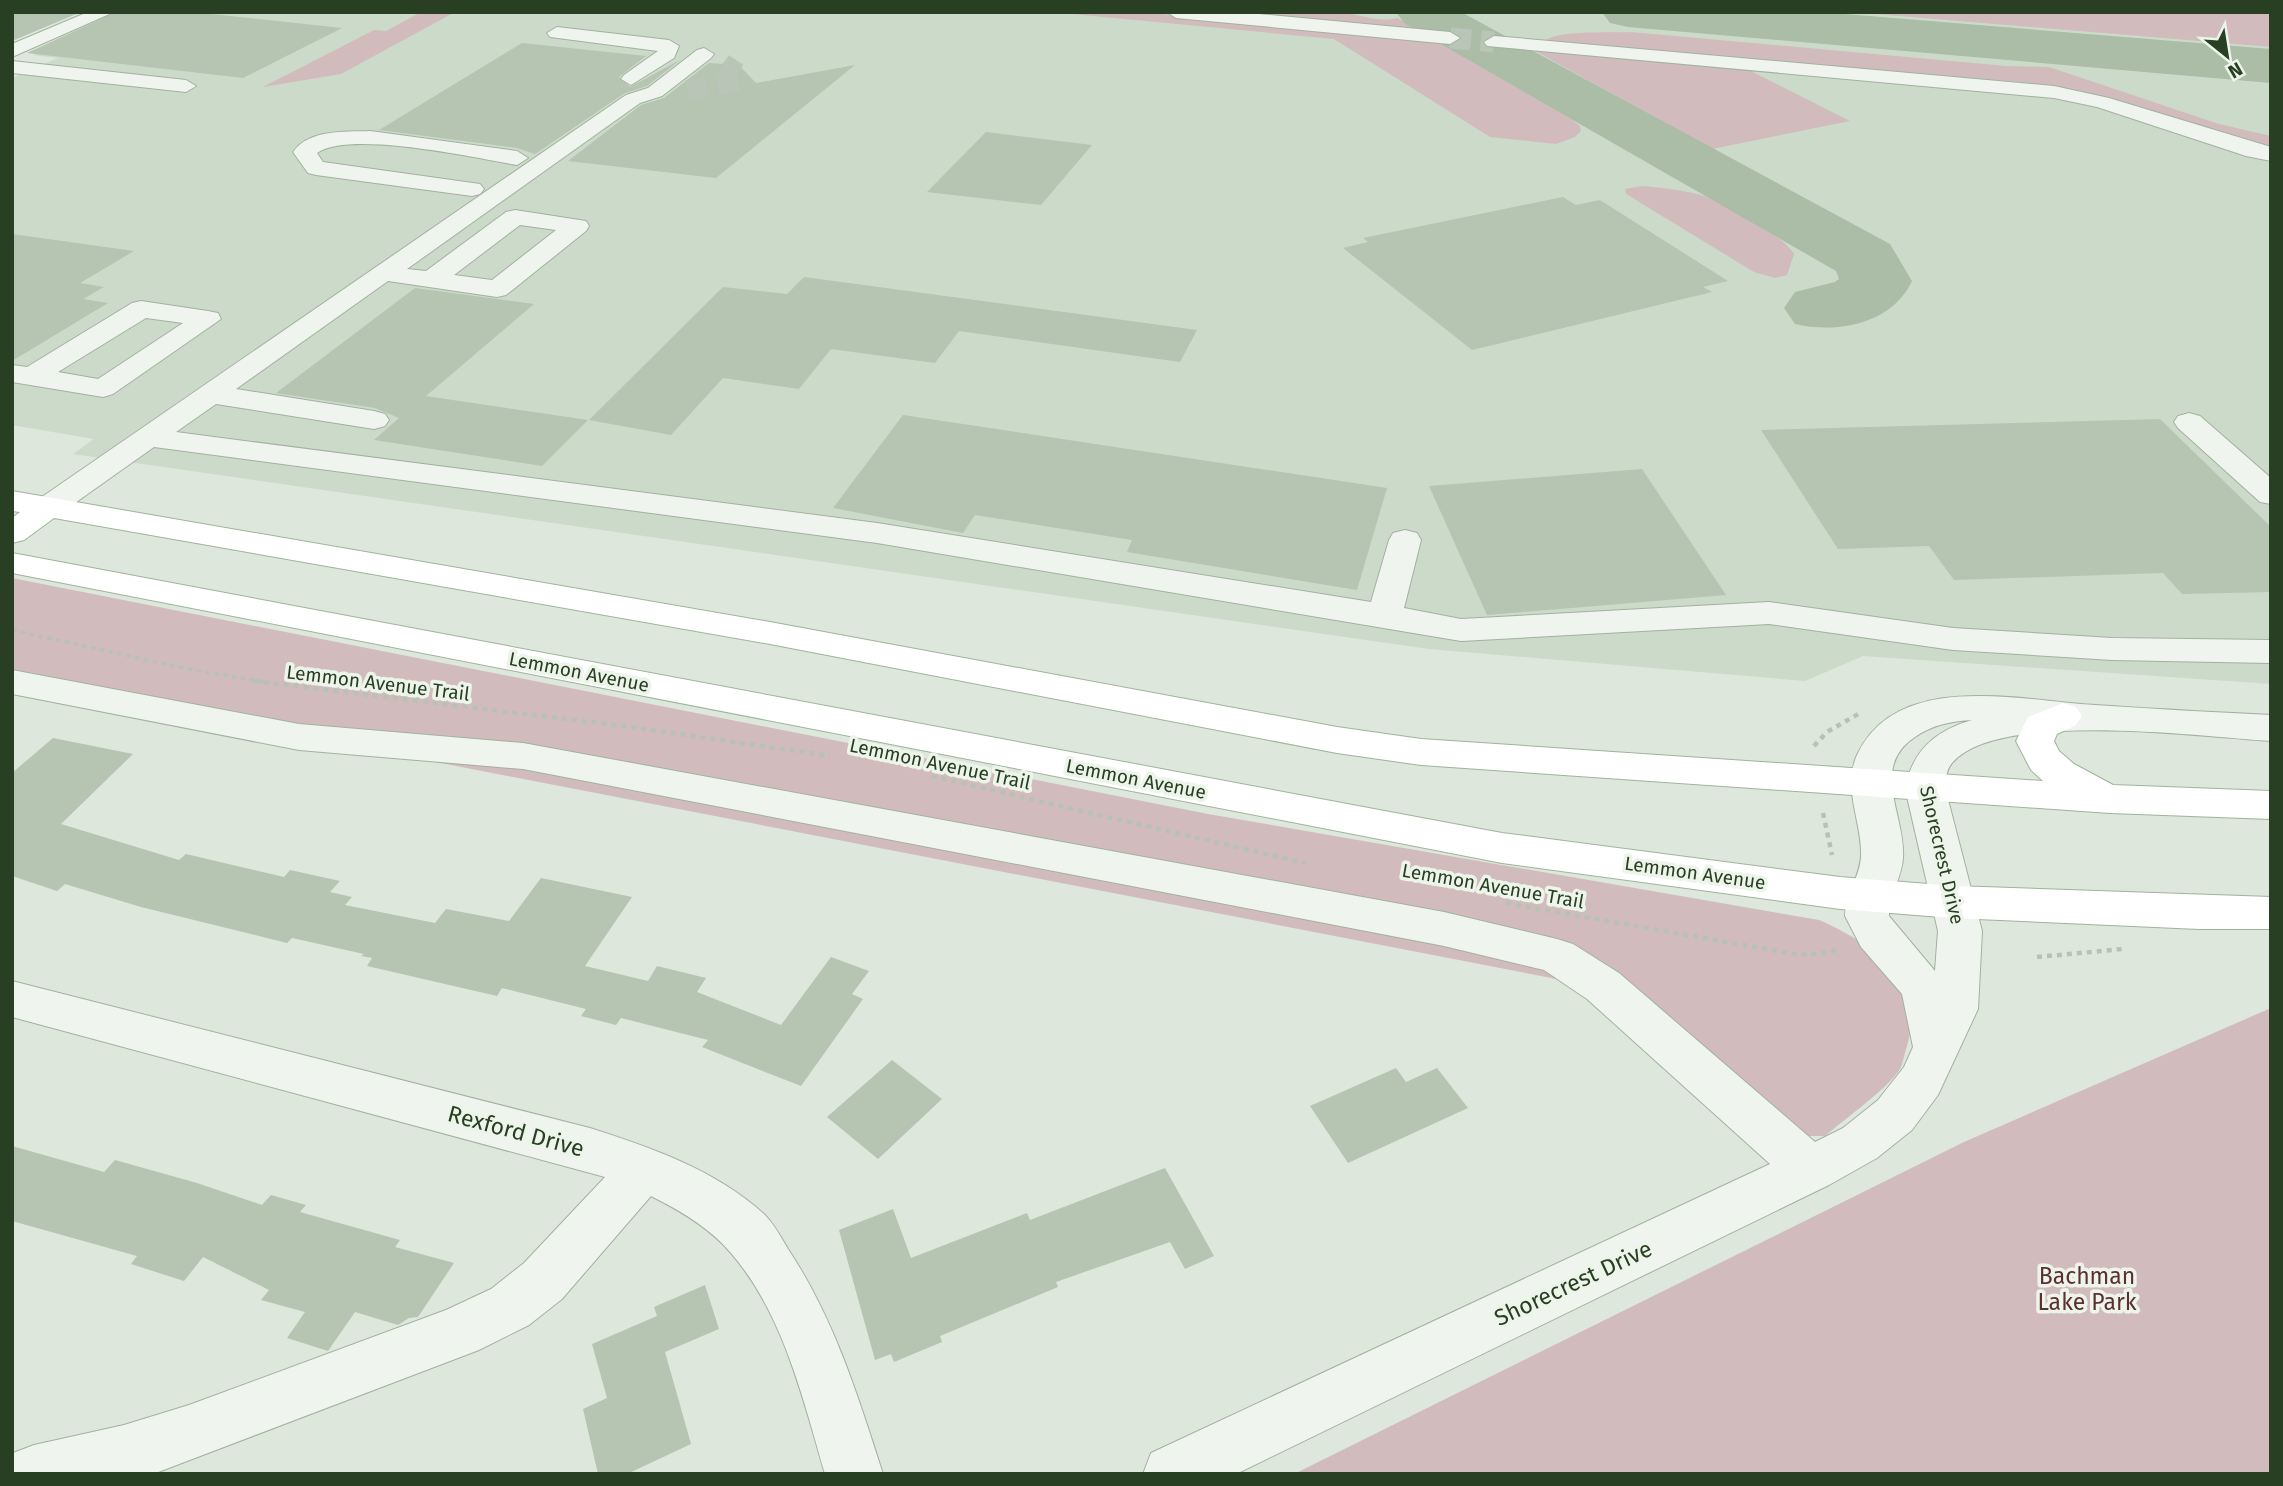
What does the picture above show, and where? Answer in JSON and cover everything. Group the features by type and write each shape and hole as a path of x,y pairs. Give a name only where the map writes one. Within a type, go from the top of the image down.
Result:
{"main road":[{"path":"12,533 29,504 756,631 1337,740 1421,752 1871,785 2271,805"},
{"name":"Lemmon Avenue","path":"12,563 1502,848 1857,893 1954,902 2199,913 2271,913"},
{"path":"2063,716 2041,726 2035,741 2041,759 2066,778 2110,799"}],"street":[{"path":"12,51 105,12"},
{"path":"1176,12 1450,38"},
{"path":"153,433 145,414 517,158 670,49 669,46 557,33"},
{"path":"1494,42 2053,92 2102,102 2241,147 2271,153"},
{"path":"29,504 153,433 633,99 654,92 707,60"},
{"path":"12,68 186,86"},
{"path":"654,92 687,91"},
{"path":"472,189 316,168 304,152 317,141 360,136 517,158"},
{"path":"383,273 431,280 497,289 577,226 515,217 431,280"},
{"path":"141,309 208,319 103,388 22,375 141,309"},
{"path":"210,394 374,420"},
{"path":"2189,422 2271,495"},
{"path":"153,433 877,533 1385,615 1461,630 1769,612 1953,639 2112,649 2271,652"},
{"path":"1385,615 1405,540"},
{"path":"12,682 299,737 523,756 1444,929 1557,956 1602,986 1811,1170"},
{"name":"Shorecrest Drive","path":"1937,1048 1923,989 1908,966 1870,926 1857,893 1883,853 1871,785 1875,757 1890,734 1924,717 1952,709 1986,707 2063,716 2271,729"},
{"name":"Shorecrest Drive","path":"1172,1474 1811,1170 1860,1143 1895,1115 1920,1081 1955,1009 1960,931 1924,788 1924,774 1929,761 1950,744 1998,727 2063,716"},
{"name":"Rexford Drive","path":"12,999 590,1150 644,1167 701,1197 747,1232 783,1284 816,1356 854,1474"},
{"path":"34,1474 124,1454 189,1434 460,1331 510,1307 543,1281 613,1206 644,1167"}],"path":[{"name":"Lemmon Avenue Trail","path":"12,630 188,669 298,688 624,726 835,757"},
{"name":"Lemmon Avenue Trail","path":"928,776 1008,791 1309,863"},
{"path":"1816,781 1857,893"},
{"name":"Lemmon Avenue Trail","path":"1503,902 1800,955 1831,951 1853,939 1857,893"}],"shaded area":[{"path":"133,12 2271,12 2271,684 1863,656 1805,681 1429,649 73,454 94,439 12,425 12,78 58,58 33,55"}],"green space":[{"path":"421,12 455,12 341,74 263,87 374,30 386,31"},
{"path":"1051,12 1141,12 1433,39 1571,119 1580,126 1581,131 1575,137 1556,144 1490,137 1334,39"},
{"path":"1216,12 1338,12 1375,19 1397,18 1419,30"},
{"path":"1852,12 2271,12 2271,47"},
{"path":"1631,32 2006,66 2049,67 2219,124 2271,136 2271,149 2080,91 2039,84 1545,41 1560,35"},
{"path":"1530,48 1743,67 1850,121 1712,149"},
{"path":"1642,186 1707,197 1754,221 1788,246 1794,254 1787,275 1775,278 1754,272 1626,194 1625,189"},
{"path":"12,578 1208,814 1819,920 1858,940 1890,967 1909,1002 1911,1023 1907,1046 1901,1067 1891,1080 1825,1136 1769,1136 1653,1031 1562,980 12,680"},
{"name":"Bachman Lake Park","path":"2271,1008 2271,1474 1294,1474 1964,1142"}],"building":[{"path":"12,12 81,12 12,41"},
{"path":"116,12 193,12 342,28 243,78 27,53"},
{"path":"522,43 646,56 619,77 630,87 680,60 647,86 625,93 535,154 517,148 379,130"},
{"path":"731,57 756,83 855,65 716,178 568,161 641,105 664,98 709,63 722,64"},
{"path":"986,132 1092,145 1041,205 927,192"},
{"path":"1563,197 1576,205 1600,200 1728,281 1703,287 1712,292 1472,350 1343,248 1368,242 1363,238"},
{"path":"12,234 134,251 80,283 104,287 83,299 108,303 12,361"},
{"path":"804,277 1197,330 1180,362 959,331 935,363 831,349 799,389 723,378 671,435 589,420 723,287 787,294"},
{"path":"415,288 534,304 426,396 588,420 542,466 374,440 399,418 375,408 276,393"},
{"path":"903,415 1387,488 1357,590 1127,552 1132,540 975,515 963,533 833,508"},
{"path":"2160,419 2271,527 2271,592 2182,594 2163,573 1954,580 1929,546 1838,549 1761,430"},
{"path":"1642,469 1726,595 1487,615 1429,486"},
{"path":"53,738 133,754 61,824 179,860 186,854 284,877 290,870 340,881 330,892 352,897 345,905 435,923 446,909 509,921 541,878 632,897 585,966 648,981 657,966 706,978 697,992 781,1025 831,957 869,971 852,994 863,999 801,1086 702,1047 708,1040 621,1018 616,1025 581,1016 586,1009 502,988 497,996 367,966 372,958 361,956 364,954 292,938 287,943 141,907 65,884 57,891 12,876 12,773"},
{"path":"892,1060 942,1099 878,1159 827,1117"},
{"path":"1396,1068 1406,1082 1437,1068 1468,1108 1348,1163 1310,1106"},
{"path":"12,1146 104,1172 115,1160 262,1205 271,1195 306,1205 300,1212 400,1240 395,1247 454,1263 418,1317 409,1318 398,1325 355,1312 328,1351 287,1338 305,1312 261,1300 269,1290 203,1257 184,1281 131,1264 137,1256 12,1221"},
{"path":"1165,1168 1214,1256 1185,1269 1170,1242 1056,1282 1058,1287 940,1336 942,1342 894,1362 891,1354 875,1360 839,1230 893,1209 911,1258 1027,1213 1030,1220"},
{"path":"705,1285 719,1329 665,1352 691,1444 627,1474 598,1474 583,1409 607,1398 592,1344 657,1316 654,1307"}],"taxiway":[{"path":"1422,12 1865,259 1876,281 1872,288 1861,297 1821,308"},
{"path":"1628,12 2271,66"}],"tunnel":[{"path":"1450,38 1494,42"},
{"path":"687,91 740,80 740,75 723,64"}]}
